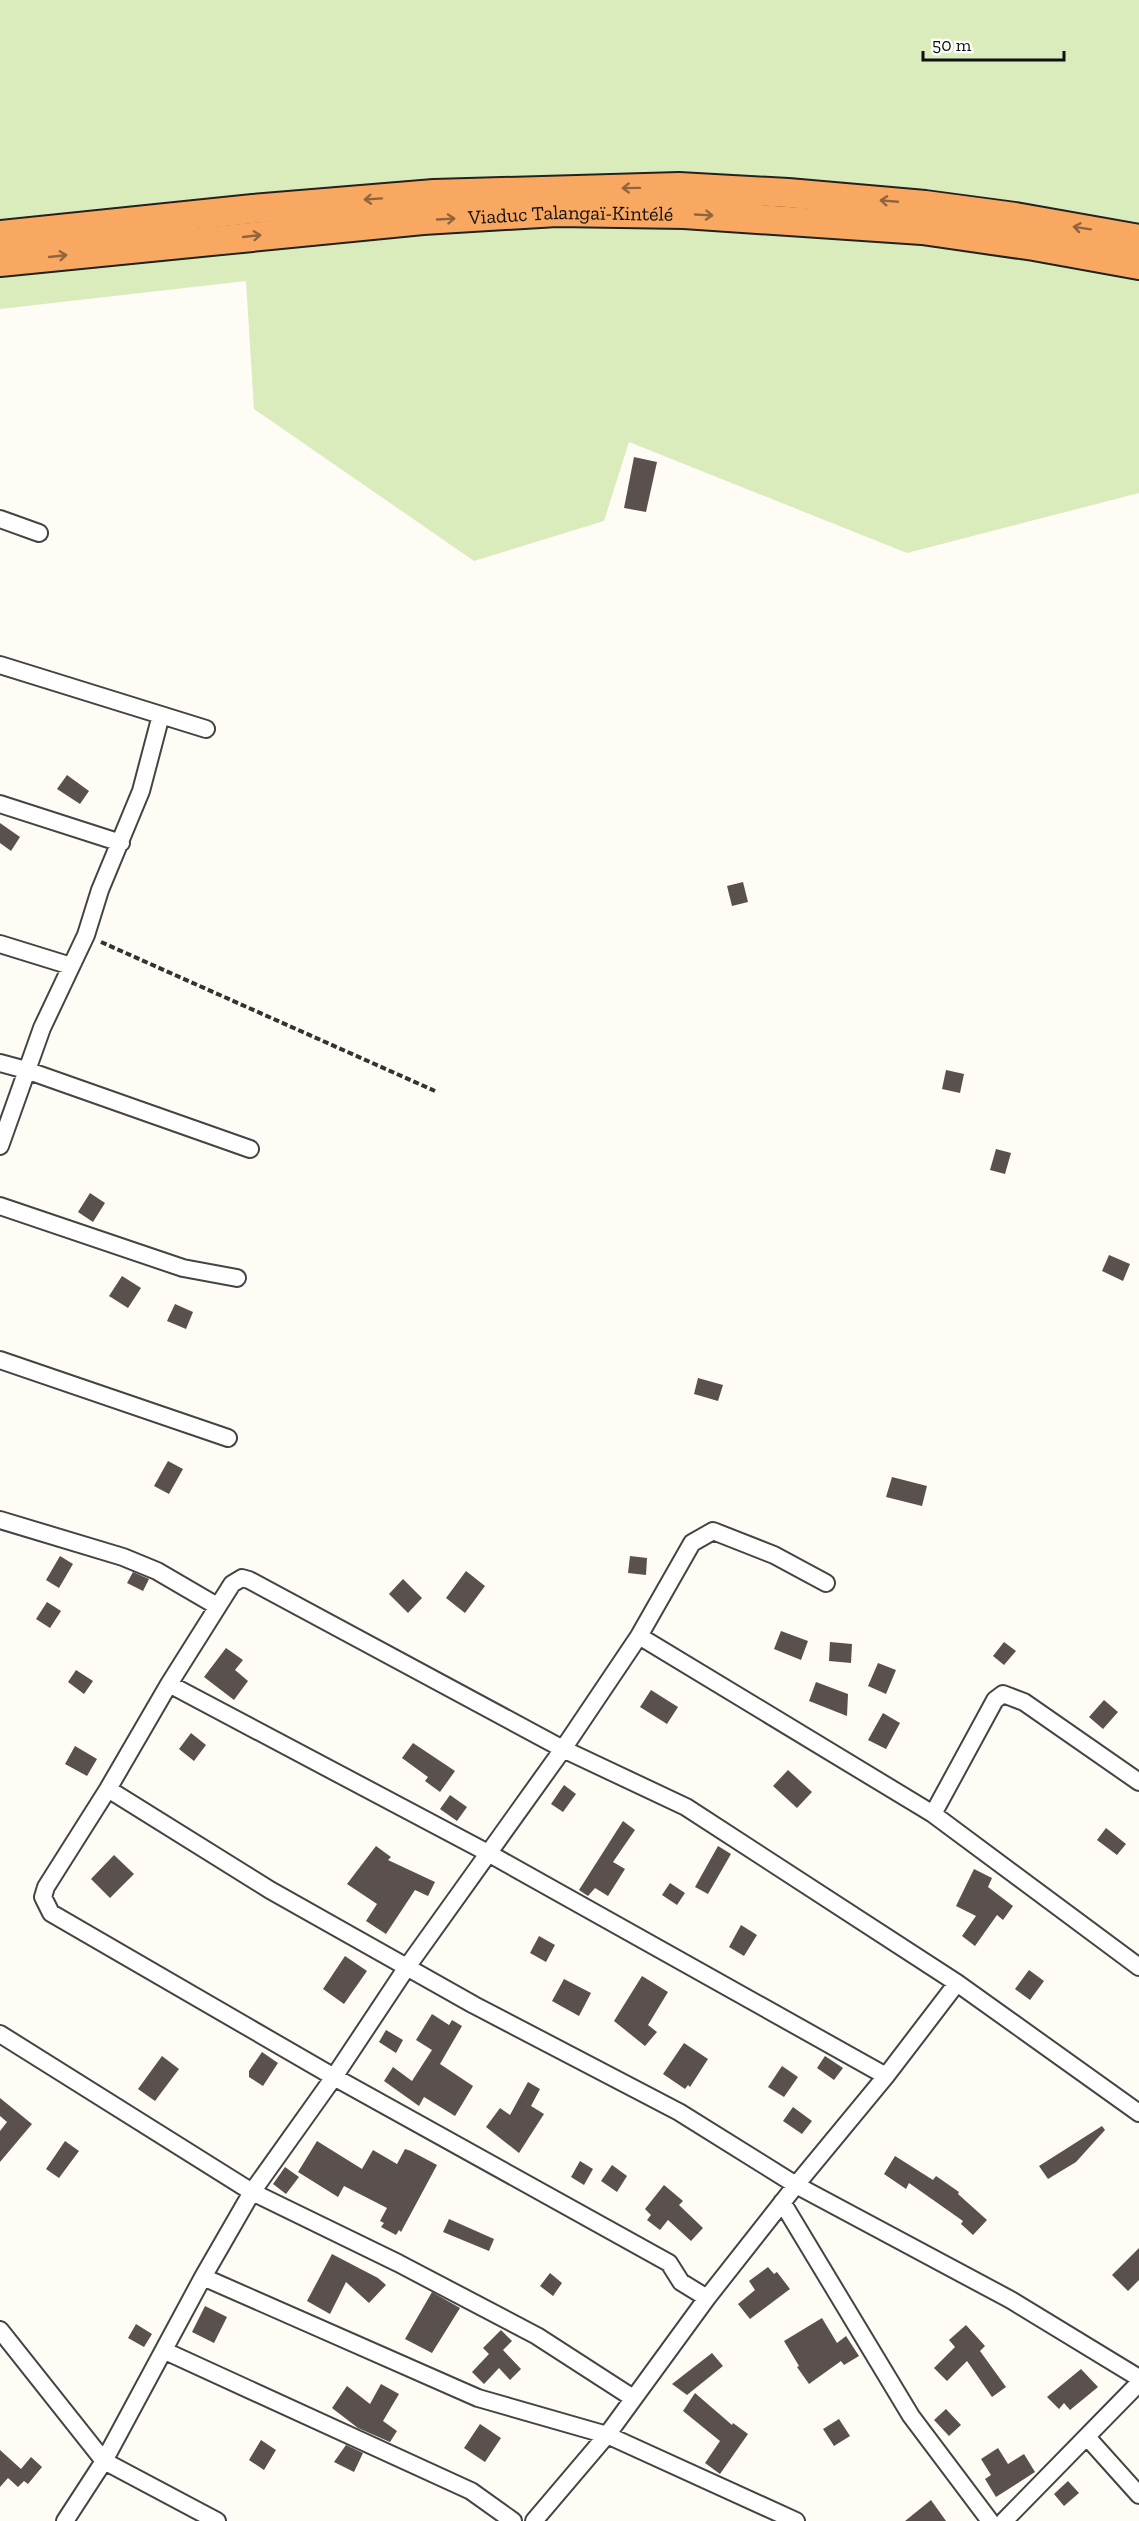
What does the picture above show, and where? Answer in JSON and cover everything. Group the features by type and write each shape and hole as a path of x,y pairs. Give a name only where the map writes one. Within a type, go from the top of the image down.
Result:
{"highway":[{"name":"Viaduc Talangaï-Kintélé","path":"0,235 253,209 434,194 679,187 925,204 1139,239"},
{"name":"Viaduc Talangaï-Kintélé","path":"0,262 423,220 557,212 684,214 922,230 1034,246 1139,265"}],"street":[{"path":"0,519 39,533"},
{"path":"0,665 206,729"},
{"path":"0,1146 42,1028 86,935 100,890 141,791 161,715"},
{"path":"0,804 121,843"},
{"path":"0,944 71,966"},
{"path":"0,1063 26,1070 250,1149"},
{"path":"0,1206 183,1268 237,1278"},
{"path":"0,1360 228,1438"},
{"path":"0,1520 123,1557 157,1571 217,1605"},
{"path":"65,2521 104,2461 203,2277 252,2192 334,2077 407,1967 563,1749 639,1636 692,1543 712,1531 774,1555 826,1583"},
{"path":"707,2298 681,2282 669,2263 334,2077 51,1913 43,1897 46,1887 108,1789 217,1605 236,1580 249,1580 563,1749 686,1807 957,1983 1139,2113"},
{"path":"639,1636 933,1814 1139,1967"},
{"path":"169,1684 488,1853 886,2076"},
{"path":"933,1814 995,1700 1003,1694 1024,1702 1139,1782"},
{"path":"108,1789 270,1890 474,2005 679,2112 796,2185 1011,2301 1139,2378"},
{"path":"534,2521 607,2435 707,2298 782,2202 886,2076 957,1983"},
{"path":"0,2034 252,2192 398,2263 537,2336 633,2398"},
{"path":"782,2202 911,2416 990,2521"},
{"path":"203,2277 478,2398 607,2435 796,2521"},
{"path":"0,2330 104,2461 217,2521"},
{"path":"165,2351 471,2491 513,2521"},
{"path":"1004,2521 1139,2383"},
{"path":"1087,2437 1139,2495"}],"path":[{"path":"86,935 435,1091"}],"green space":[{"path":"0,0 1139,0 1139,493 907,553 629,442 604,521 474,561 254,409 246,281 0,309"}],"building":[{"path":"634,457 657,462 646,512 624,508"},
{"path":"67,775 89,791 80,804 57,789"},
{"path":"0,823 20,837 11,851 0,843"},
{"path":"743,882 748,902 732,906 727,886"},
{"path":"946,1070 964,1074 960,1093 942,1089"},
{"path":"996,1149 1011,1153 1005,1174 990,1170"},
{"path":"90,1193 105,1203 93,1222 78,1212"},
{"path":"1109,1255 1130,1264 1123,1281 1102,1271"},
{"path":"122,1276 141,1288 128,1308 109,1296"},
{"path":"175,1304 193,1312 186,1329 167,1321"},
{"path":"698,1378 723,1385 718,1401 694,1394"},
{"path":"168,1461 183,1469 169,1494 154,1486"},
{"path":"892,1477 927,1486 922,1506 886,1497"},
{"path":"60,1556 73,1564 59,1588 46,1580"},
{"path":"630,1556 647,1558 646,1575 628,1573"},
{"path":"466,1571 485,1586 465,1613 446,1598"},
{"path":"133,1572 149,1579 143,1591 127,1583"},
{"path":"403,1579 422,1598 408,1613 389,1594"},
{"path":"47,1602 61,1611 50,1628 36,1619"},
{"path":"781,1631 808,1641 801,1660 774,1649"},
{"path":"830,1642 852,1644 851,1663 829,1661"},
{"path":"1004,1642 1016,1651 1004,1665 993,1656"},
{"path":"226,1648 243,1660 235,1670 248,1681 234,1700 204,1677"},
{"path":"878,1663 896,1670 886,1694 868,1686"},
{"path":"76,1670 93,1681 84,1694 68,1682"},
{"path":"816,1682 848,1694 847,1716 809,1701"},
{"path":"651,1690 678,1707 667,1724 640,1707"},
{"path":"1104,1700 1118,1712 1103,1729 1089,1717"},
{"path":"883,1713 900,1723 886,1749 868,1740"},
{"path":"191,1733 206,1745 194,1761 179,1749"},
{"path":"413,1743 455,1771 440,1792 425,1781 428,1777 402,1758"},
{"path":"75,1746 97,1759 87,1776 65,1764"},
{"path":"788,1770 812,1792 797,1808 773,1786"},
{"path":"564,1785 576,1794 563,1812 551,1804"},
{"path":"450,1795 467,1807 457,1821 440,1809"},
{"path":"623,1821 635,1830 613,1862 625,1869 608,1896 595,1888 588,1896 579,1890"},
{"path":"1106,1828 1126,1844 1117,1855 1097,1840"},
{"path":"376,1846 391,1857 388,1860 435,1882 428,1896 415,1890 386,1934 366,1921 377,1904 347,1884"},
{"path":"718,1846 731,1854 708,1894 695,1887"},
{"path":"114,1855 134,1874 110,1898 91,1879"},
{"path":"974,1869 992,1878 988,1887 1013,1906 1003,1920 997,1915 975,1946 962,1936 976,1916 956,1906"},
{"path":"670,1883 685,1893 677,1905 662,1895"},
{"path":"741,1925 757,1935 744,1956 729,1947"},
{"path":"539,1936 555,1945 546,1962 530,1953"},
{"path":"345,1956 367,1971 344,2004 323,1989"},
{"path":"1029,1970 1044,1981 1030,2000 1015,1989"},
{"path":"642,1976 668,1992 648,2025 657,2032 645,2046 614,2021"},
{"path":"564,1979 591,1993 579,2016 552,2001"},
{"path":"432,2014 449,2025 452,2020 462,2026 440,2064 473,2086 455,2116 424,2097 419,2106 384,2081 393,2067 412,2081 432,2050 416,2040"},
{"path":"386,2030 403,2040 396,2053 379,2042"},
{"path":"684,2043 708,2059 690,2087 688,2085 685,2089 663,2074"},
{"path":"262,2052 278,2063 263,2086 249,2077 249,2071"},
{"path":"162,2056 179,2069 155,2101 138,2089"},
{"path":"825,2056 843,2068 834,2080 817,2068"},
{"path":"782,2066 798,2077 784,2097 768,2087"},
{"path":"528,2082 540,2089 531,2106 544,2114 519,2153 486,2127 500,2108 510,2115"},
{"path":"0,2098 32,2124 0,2162 0,2131 7,2122 0,2116"},
{"path":"793,2107 812,2121 802,2134 783,2121"},
{"path":"1102,2126 1105,2130 1076,2162 1048,2179 1039,2166"},
{"path":"65,2141 79,2151 59,2178 46,2169"},
{"path":"317,2141 362,2169 373,2150 397,2164 405,2149 437,2165 401,2232 399,2230 396,2235 381,2227 384,2223 380,2221 387,2208 344,2186 338,2197 298,2172"},
{"path":"895,2156 933,2180 936,2176 959,2192 958,2194 987,2220 973,2235 961,2224 963,2221 909,2183 906,2189 884,2174"},
{"path":"580,2161 593,2169 584,2185 571,2177"},
{"path":"612,2165 627,2176 617,2192 601,2181"},
{"path":"285,2167 299,2177 286,2194 273,2184"},
{"path":"664,2185 683,2201 679,2205 703,2228 691,2241 668,2220 660,2230 647,2220 651,2215 645,2209"},
{"path":"449,2219 494,2239 489,2251 443,2232"},
{"path":"1139,2248 1139,2280 1128,2291 1112,2275"},
{"path":"332,2254 378,2278 386,2285 369,2303 346,2282 330,2314 307,2301"},
{"path":"768,2267 774,2274 777,2272 790,2289 750,2319 738,2304 755,2290 749,2281"},
{"path":"550,2273 562,2283 553,2296 540,2286"},
{"path":"432,2292 460,2308 432,2353 405,2339"},
{"path":"205,2306 227,2317 214,2343 192,2332"},
{"path":"822,2318 837,2343 846,2336 859,2356 844,2365 841,2361 809,2384 797,2367 799,2366 784,2341"},
{"path":"136,2324 152,2334 144,2347 128,2338"},
{"path":"966,2325 985,2346 980,2351 1006,2387 992,2397 967,2361 947,2381 934,2368 955,2347 949,2340"},
{"path":"501,2330 512,2341 503,2350 521,2369 510,2380 499,2368 484,2384 472,2372 489,2354 483,2348"},
{"path":"712,2353 723,2366 687,2395 672,2384"},
{"path":"1081,2369 1098,2387 1070,2410 1064,2403 1059,2409 1047,2397"},
{"path":"381,2384 399,2394 383,2421 397,2431 390,2442 358,2428 332,2408 347,2386 370,2404"},
{"path":"695,2393 732,2425 733,2423 748,2434 720,2474 705,2463 720,2441 683,2411"},
{"path":"946,2409 961,2425 949,2436 934,2420"},
{"path":"839,2419 850,2436 834,2446 823,2429"},
{"path":"480,2424 501,2438 485,2462 464,2448"},
{"path":"261,2440 276,2450 264,2470 249,2460"},
{"path":"346,2445 363,2453 354,2472 334,2462"},
{"path":"998,2448 1008,2464 1024,2454 1035,2472 996,2497 985,2479 991,2475 981,2459"},
{"path":"0,2450 21,2469 31,2457 42,2467 28,2484 24,2481 18,2487 8,2478 0,2487"},
{"path":"1068,2481 1079,2493 1064,2506 1054,2494"},
{"path":"931,2500 946,2521 905,2521"}]}
